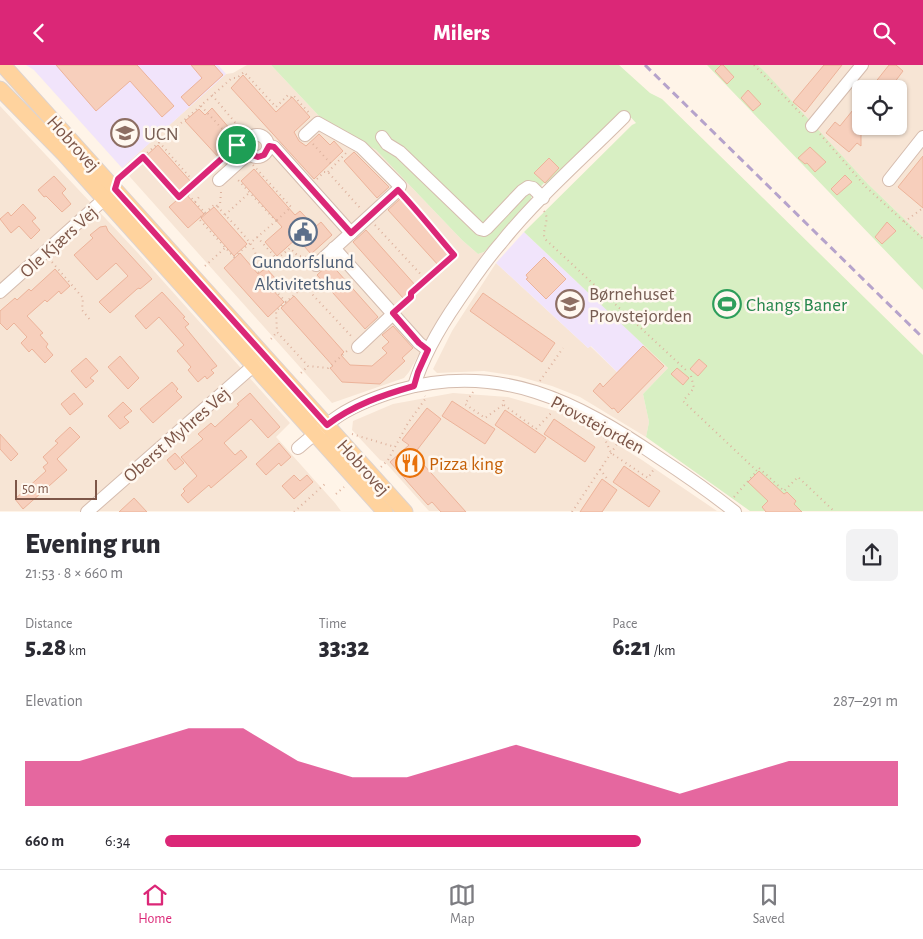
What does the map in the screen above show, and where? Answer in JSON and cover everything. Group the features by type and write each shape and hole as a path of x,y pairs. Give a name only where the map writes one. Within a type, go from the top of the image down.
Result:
{"main road":[{"name":"Hobrovej","path":"3,65 110,194 321,429 381,505 405,511"},
{"name":"Hobrovej","path":"0,89 64,154 110,194"}],"street":[{"path":"812,126 862,65"},
{"path":"419,385 418,372 428,350 449,314 475,276 502,241 540,200 624,117"},
{"path":"305,135 318,123 356,143 400,187 316,265"},
{"path":"254,135 261,136 267,140 269,146 266,153 261,157 247,154 246,146 249,139 254,135"},
{"path":"382,137 387,144 400,152 480,229 484,230 487,228 528,187 532,187 540,200"},
{"path":"888,180 923,137"},
{"path":"269,146 274,147 351,233"},
{"path":"221,184 230,170 247,154"},
{"name":"Ole Kjærs Vej","path":"0,292 110,194"},
{"path":"334,248 419,343 428,350"},
{"path":"356,343 393,314"},
{"name":"Oberst Myhres Vej","path":"87,511 259,360"},
{"name":"Provstejorden","path":"298,448 321,429 351,409 373,399 419,385 446,380 480,381 520,387 577,408 624,434 731,508"}],"path":[{"path":"754,65 866,187 923,239"},
{"path":"110,194 118,179 232,78 237,78 244,72 276,107 288,95 291,97 293,95 318,123"},
{"path":"212,95 249,139"},
{"path":"201,106 247,154 291,207 276,221 257,237 250,243 234,257 199,219 214,204 218,207 250,243 256,255 255,266 257,271 286,302"},
{"path":"171,132 174,135 180,135"},
{"path":"305,135 333,166"},
{"path":"159,142 195,182"},
{"path":"328,172 356,143"},
{"path":"143,157 179,197 237,145"},
{"path":"230,170 276,221"},
{"path":"218,207 220,205 221,184"},
{"path":"393,314 411,297 411,293 454,255 398,190"},
{"path":"185,191 205,213"},
{"path":"225,215 249,193"},
{"path":"194,202 199,197"},
{"path":"540,200 547,220 543,235 545,239 687,371"},
{"path":"904,222 923,208"},
{"path":"257,237 277,259 290,248 298,256 310,257 316,265"},
{"path":"205,266 225,248"},
{"path":"44,253 82,299 82,310 91,321"},
{"path":"300,280 356,343"},
{"path":"304,286 276,311 277,332 308,366 328,368 344,355"},
{"path":"270,339 277,332"},
{"path":"533,391 563,348"},
{"path":"301,373 308,366"},
{"path":"691,376 694,388 683,401 757,471"},
{"path":"480,381 465,405 485,418 503,405 536,429 562,402"},
{"path":"388,460 408,423 426,399 419,385"},
{"path":"352,434 395,447"},
{"path":"572,511 624,434"},
{"path":"611,453 648,478 661,459"},
{"path":"731,508 759,468 784,491 798,477 835,511"},
{"path":"600,469 608,481"},
{"path":"294,511 326,483"},
{"path":"336,495 344,487"}],"shaded area":[{"name":"UCN","path":"26,65 218,65 226,74 122,168 34,70"},
{"path":"247,65 271,65 319,116 376,150 462,240 478,254 484,252 404,378 332,403 122,168 226,74 233,73"},
{"path":"758,65 923,65 923,237 868,184"},
{"path":"0,106 137,252 290,423 276,437 341,511 0,511"},
{"name":"Børnehuset Provstejorden","path":"524,232 644,345 617,372 591,346 588,348 496,263"},
{"path":"496,263 588,348 590,346 617,372 644,345 668,368 643,394 649,422 646,437 580,397 552,386 517,376 484,371 437,373 433,369 452,331"},
{"path":"453,393 508,397 569,415 642,460 717,511 429,511 385,462 380,460 352,430 353,421 393,404"}],"green space":[{"name":"Changs Baner","path":"271,65 619,65 650,93 662,99 923,355 923,511 750,511 646,437 649,422 643,394 668,368 524,232 636,123 626,112 550,185 544,183 531,197 533,201 484,252 478,254 462,240 376,150 319,116"},
{"path":"707,65 758,65 767,74 868,184 923,237 923,290"}],"building":[{"path":"56,65 137,65 174,106 162,117 130,81 96,111"},
{"path":"191,65 214,65 223,75 189,106 181,97 202,78"},
{"path":"721,65 734,77 727,84 715,71"},
{"path":"824,65 842,65 805,112 793,102"},
{"path":"889,65 896,65 903,71 896,80 877,80"},
{"path":"243,75 276,112 292,97 310,117 294,132 299,141 306,146 319,134 330,145 334,141 343,151 314,179 231,88"},
{"path":"748,90 761,104 753,111 741,98"},
{"path":"212,108 237,137 230,143 233,147 220,159 185,121 199,109 205,115"},
{"path":"852,111 852,135 861,135 861,146 857,143 849,152 826,133 835,122 840,126"},
{"path":"158,145 192,183 179,195 145,157"},
{"path":"810,147 826,162 815,172 807,163 805,164 798,158"},
{"path":"354,152 389,187 377,198 344,161"},
{"path":"923,156 923,208 898,187"},
{"path":"549,158 559,168 545,183 534,173"},
{"path":"254,169 295,215 300,211 315,227 321,222 332,235 311,254 297,238 277,256 265,242 282,227 241,181"},
{"path":"845,175 852,182 837,195 831,189"},
{"path":"54,176 66,189 62,193 71,204 62,212 38,190"},
{"path":"185,193 204,214 188,228 169,207"},
{"path":"401,198 452,255 439,266 388,210"},
{"path":"23,204 36,218 32,221 40,230 31,239 19,226 11,233 0,219 8,212 11,216"},
{"path":"214,207 247,244 234,256 201,218"},
{"path":"887,222 896,231 882,244 875,237"},
{"path":"106,226 108,231 152,279 140,289 137,289 110,313 99,302 128,276 116,263 97,280 74,255 93,238 90,235 100,227"},
{"path":"366,230 416,286 403,298 353,242"},
{"path":"240,253 258,274 266,268 275,278 268,285 284,302 268,317 224,268"},
{"path":"544,257 566,279 546,299 526,279 528,278 526,275"},
{"path":"330,263 378,317 365,329 317,275"},
{"path":"55,269 70,286 61,294 59,291 47,302 45,300 27,316 43,333 40,335 48,344 46,347 53,355 45,363 32,349 29,352 21,343 27,337 14,323 7,330 0,323 0,311 15,298 17,300 29,289 31,291"},
{"path":"162,292 185,317 183,318 189,324 185,327 217,366 211,370 214,373 207,379 205,376 198,382 188,370 191,367 177,351 184,345 159,317 146,329 135,316"},
{"path":"483,293 555,343 542,362 470,311"},
{"path":"294,296 344,352 341,355 350,365 372,366 387,353 382,348 389,342 382,335 393,326 413,348 402,358 405,361 380,384 342,382 330,368 333,366 281,308"},
{"path":"643,346 664,366 618,413 593,391 600,383 603,387"},
{"path":"120,356 139,378 128,389 108,367"},
{"path":"86,358 98,371 90,378 94,381 86,388 71,371"},
{"path":"699,359 707,366 698,376 690,369"},
{"path":"677,368 689,378 683,385 671,374"},
{"path":"172,382 178,389 176,391 182,397 153,423 140,409"},
{"path":"74,393 83,404 70,415 61,404"},
{"path":"250,393 280,427 268,438 251,419 224,443 235,455 241,450 247,457 211,488 209,485 188,503 181,495 185,491 183,489 197,476 181,457 203,439 198,434 211,423 215,427"},
{"path":"452,401 495,429 485,444 442,416"},
{"path":"123,402 132,411 124,417 129,422 120,429 108,416"},
{"path":"427,408 441,419 414,454 466,512 441,512 432,502 428,505 390,462 409,445 402,440"},
{"path":"505,410 546,438 535,453 495,425"},
{"path":"554,419 595,447 585,462 544,434"},
{"path":"70,427 80,437 57,459 67,470 23,509 15,499 46,471 43,467 48,463 43,457 58,443 55,441"},
{"path":"0,434 18,454 11,461 0,449"},
{"path":"279,443 291,457 281,466 279,463 266,475 256,464"},
{"path":"175,453 184,463 175,470 167,460"},
{"path":"624,466 660,491 649,507 613,482"},
{"path":"759,471 784,494 787,492 796,501 794,504 802,512 766,512 762,507 768,501 748,482"},
{"path":"294,475 300,481 307,475 313,482 294,499 282,486"},
{"path":"602,479 617,490 602,512 580,512"},
{"path":"134,498 147,512 119,512"}],"railway":[{"path":"645,65 923,338"}],"place":[{"name":"UCN","path":"125,133"},
{"name":"Gundorfslund Aktivitetshus","path":"303,232"},
{"name":"Børnehuset Provstejorden","path":"570,304"},
{"name":"Changs Baner","path":"727,304"},
{"name":"Pizza king","path":"410,463"}],"route":[{"path":"237,145 246,155 248,153 254,157 264,155 269,146 274,147 351,233 398,190 454,255 411,293 411,297 393,313 419,343 428,350 414,386 373,399 340,415 327,425 115,189 118,179 143,157 179,197 237,145"}]}
